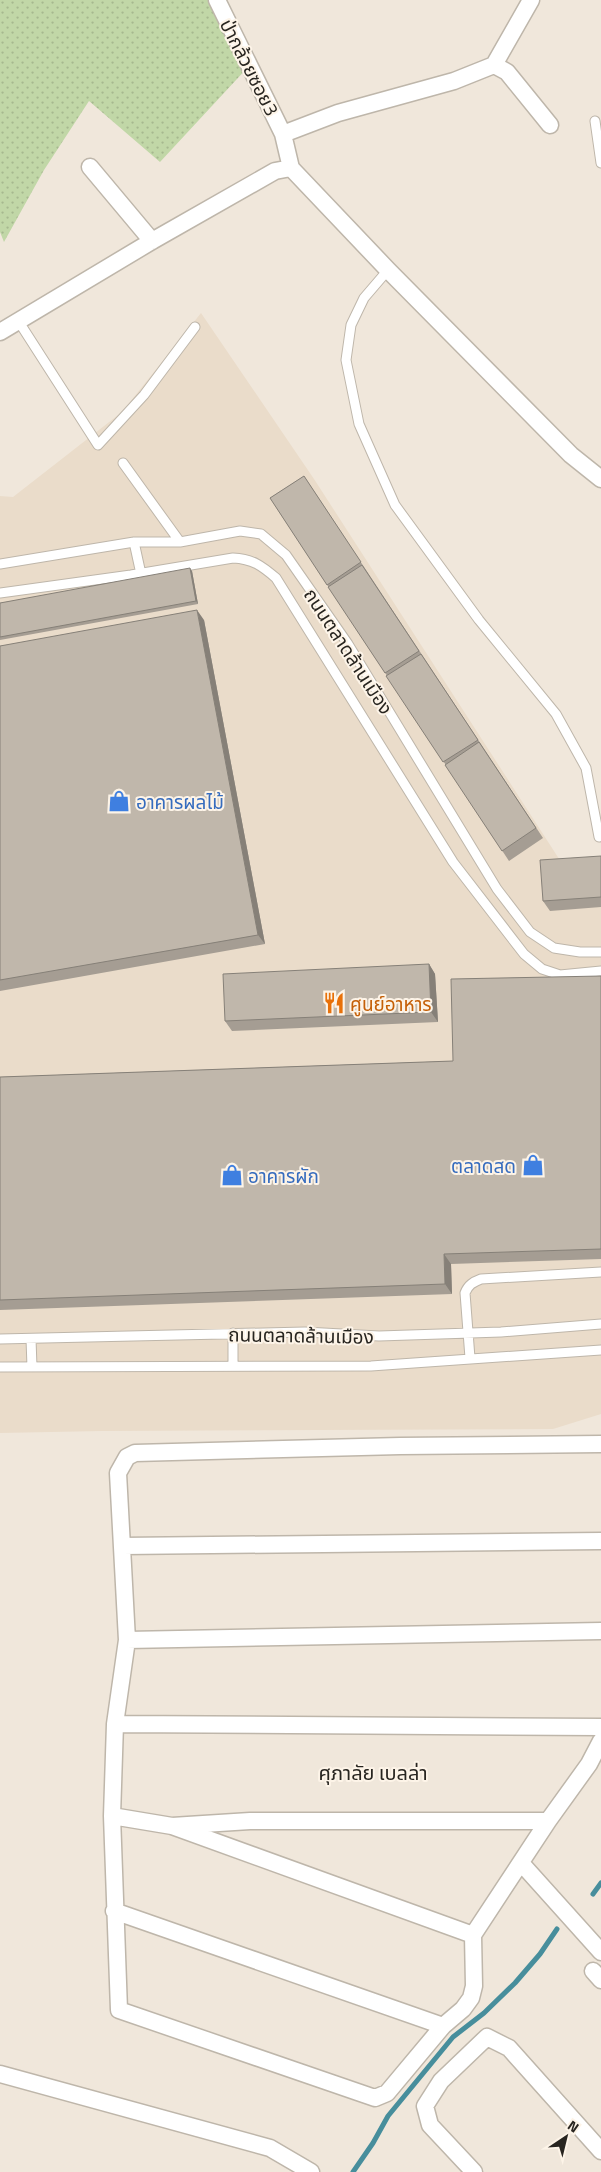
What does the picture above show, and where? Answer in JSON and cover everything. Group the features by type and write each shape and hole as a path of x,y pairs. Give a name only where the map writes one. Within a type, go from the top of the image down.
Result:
{"street":[{"name":"ป่ากล้วยซอย3","path":"217,0 284,134 291,168"},
{"path":"284,134 338,113 454,81 494,65 531,0"},
{"path":"494,65 507,72 550,125"},
{"path":"90,167 152,241"},
{"path":"0,332 152,241 275,171 291,168 388,270 571,455 601,479"},
{"path":"601,1444 400,1446 135,1453 127,1457 118,1473 127,1640 115,1724 112,1816 119,2010 375,2098 387,2093 443,2026 464,2009 471,1998 474,1986 473,1935 522,1864 548,1821 589,1764 601,1740"},
{"path":"123,1546 601,1541"},
{"path":"127,1640 601,1631"},
{"path":"115,1724 601,1726"},
{"path":"112,1816 172,1826 473,1935"},
{"path":"172,1826 250,1821 548,1821"},
{"path":"522,1864 601,1952"},
{"path":"114,1911 443,2026"},
{"path":"474,2172 430,2125 425,2106 441,2080 487,2037 509,2048 601,2151"},
{"path":"0,2074 270,2148 307,2171"}],"lane":[{"path":"596,121 601,163"},
{"path":"388,270 364,298 351,325 346,360 359,424 395,505 479,620 556,714 586,768 599,837"},
{"path":"19,322 98,445 144,395 194,327"},
{"path":"123,463 180,542"},
{"name":"ถนนตลาดล้านเมือง","path":"0,564 134,542 180,542 240,531 261,534 281,550 348,644 497,889 530,932 554,948 580,952 601,952"},
{"path":"134,542 141,574"},
{"name":"ถนนตลาดล้านเมือง","path":"0,593 141,574 233,558 259,563 276,578 453,862 524,954 542,969 560,975 601,972"},
{"path":"470,1358 465,1293 473,1281 601,1272"},
{"name":"ถนนตลาดล้านเมือง","path":"0,1340 305,1332 379,1336 467,1333 601,1324"},
{"path":"233,1333 233,1365"},
{"path":"31,1338 32,1367"},
{"name":"ถนนตลาดล้านเมือง","path":"0,1367 371,1366 601,1350"}],"shaded area":[{"path":"201,313 314,479 563,865 601,862 601,1414 553,1429 0,1433 0,496 13,497 122,412"}],"green space":[{"path":"0,0 217,0 249,66 160,162 89,101 44,170 4,242 0,232"}],"building":[{"path":"304,476 361,562 327,585 270,498"},
{"path":"362,565 419,651 385,673 328,587"},
{"path":"190,568 196,601 0,637 0,603"},
{"name":"อาคารผลไม้","path":"197,610 258,935 0,980 0,646"},
{"path":"421,654 478,740 443,762 386,676"},
{"path":"479,742 536,828 502,851 445,765"},
{"path":"601,856 601,897 543,901 540,860"},
{"name":"ศูนย์อาหาร","path":"429,964 431,1012 225,1021 223,974"},
{"name":"อาคารผัก","path":"601,976 601,1249 444,1254 445,1284 0,1300 0,1077 453,1061 451,979"}],"waterway":[{"path":"593,1894 601,1883"},
{"path":"353,2172 373,2143 388,2116 453,2037 484,2013 515,1983 540,1954 557,1929"}],"place":[{"name":"อาคารผลไม้","path":"119,801"},
{"name":"ศูนย์อาหาร","path":"334,1003"},
{"name":"ตลาดสด","path":"533,1165"},
{"name":"อาคารผัก","path":"232,1175"}],"district":[{"name":"ศุภาลัย เบลล่า","path":"373,1772"}]}
